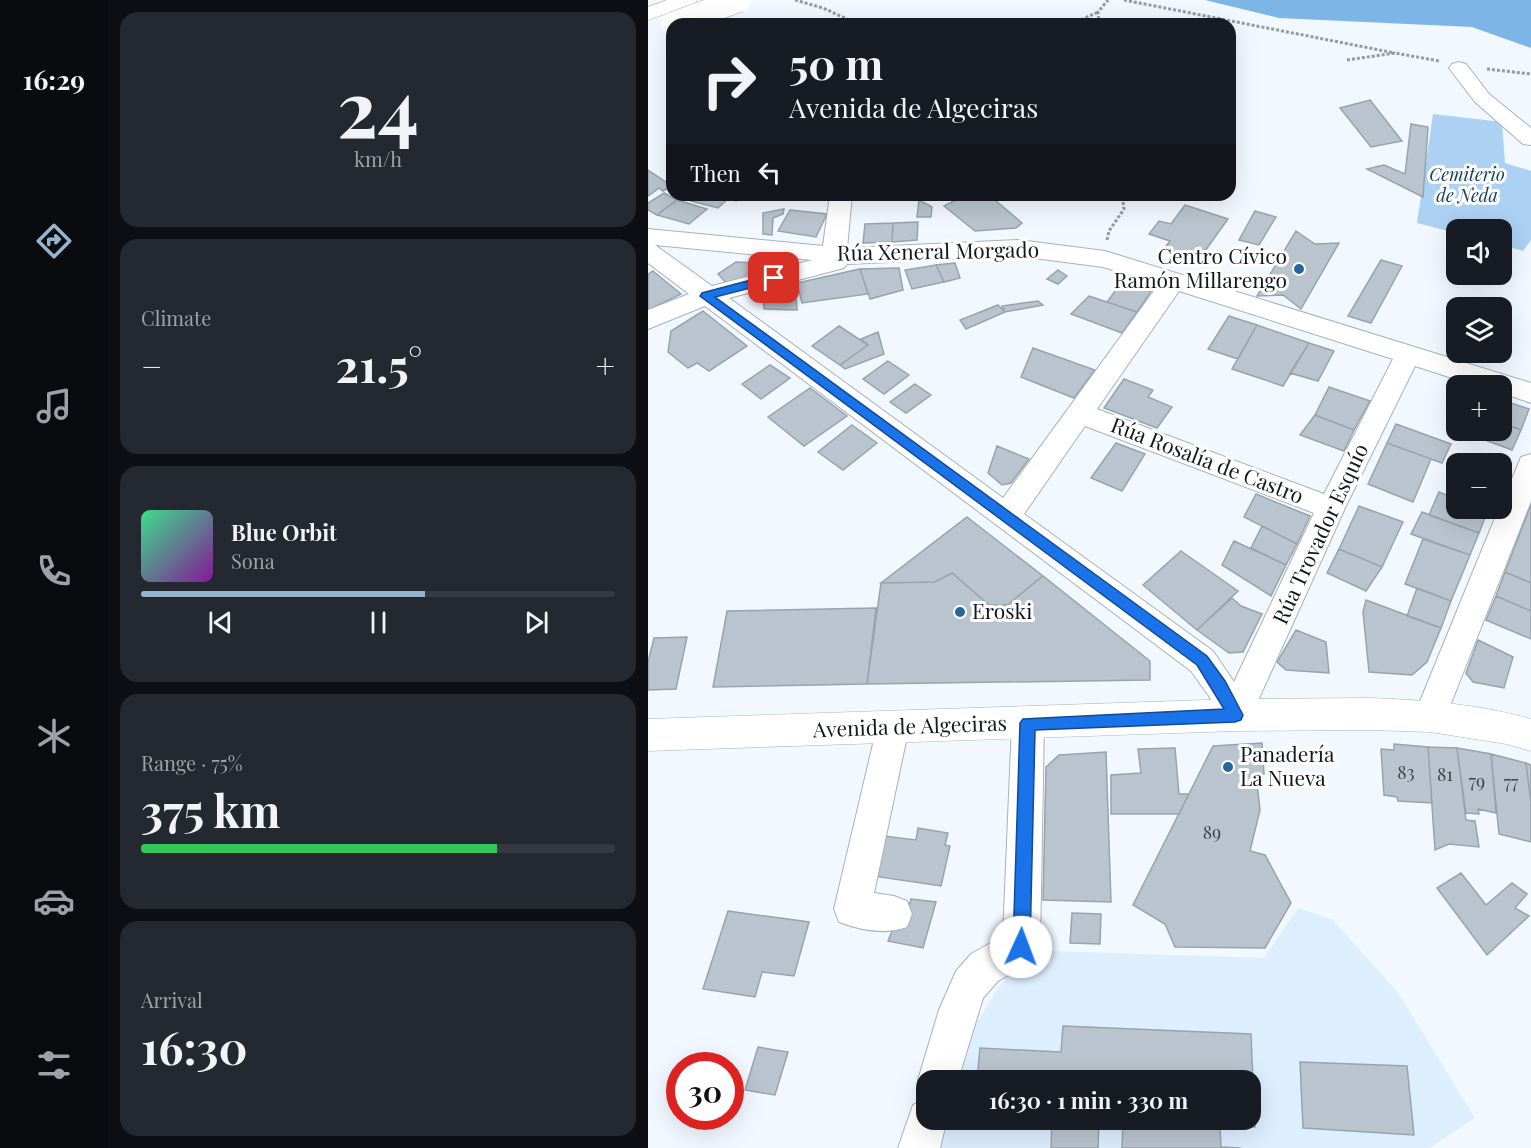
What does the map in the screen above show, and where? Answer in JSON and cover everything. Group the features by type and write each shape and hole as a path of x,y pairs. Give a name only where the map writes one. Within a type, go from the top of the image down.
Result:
{"main road":[{"path":"669,18 687,0"},
{"path":"686,18 741,0"},
{"path":"696,18 741,0"},
{"name":"Avenida de Algeciras","path":"648,735 1235,715 1430,716 1506,728 1531,735"}],"street":[{"path":"1459,68 1482,98 1531,139"},
{"path":"648,320 706,296 845,256 841,201"},
{"name":"Rúa Xeneral Morgado","path":"648,237 845,256 1019,248 1047,249 1105,259 1531,393"},
{"path":"648,251 1202,661 1220,686 1235,715"},
{"path":"1006,518 1082,414 1173,282"},
{"name":"Rúa Trovador Esquío","path":"1235,715 1331,508 1408,354"},
{"name":"Rúa Rosalía de Castro","path":"1082,414 1331,508"},
{"path":"1430,716 1531,465"},
{"path":"941,1070 947,1045 971,979 989,963 1021,947 1028,723"},
{"path":"893,727 852,909 894,914"},
{"path":"919,1148 924,1130"}],"path":[{"path":"795,0 823,8 845,18"},
{"path":"1085,18 1098,12 1108,0"},
{"path":"1124,0 1216,18"},
{"path":"1098,12 1098,18"},
{"path":"1236,22 1426,57 1459,68 1495,69 1531,74"},
{"path":"1347,60 1395,53"},
{"path":"1105,259 1109,231 1124,210 1123,201"}],"shaded area":[{"path":"1205,0 1531,0 1531,48 1472,27 1279,18"},
{"path":"1298,908 1333,920 1399,994 1475,1118 1429,1148 941,1148 945,1130 1261,1130 1261,1070 956,1070 963,1045 998,988 1022,961 1050,964 1051,951 1264,958"}],"green space":[{"name":"Cemiterio de Neda","path":"1433,114 1502,122 1505,163 1531,171 1531,240 1523,251 1512,248 1512,219 1446,219 1446,230 1417,223"}],"building":[{"path":"1370,100 1402,141 1371,147 1340,108"},
{"path":"1411,124 1428,127 1423,197 1367,169 1384,165 1405,174"},
{"path":"648,170 666,182 666,189 663,191 659,188 648,196"},
{"path":"664,193 666,201 676,201 657,215 648,210 648,203"},
{"path":"676,201 707,209 689,224 657,215"},
{"path":"691,201 726,201 718,208"},
{"path":"919,201 932,207 931,217 917,217"},
{"path":"954,201 996,201 1022,223 1016,228 975,231 944,206"},
{"path":"1185,205 1228,219 1205,251 1197,248 1189,259 1163,250 1170,241 1149,234 1159,221 1171,224"},
{"path":"784,209 783,214 773,218 772,235 763,234 763,213"},
{"path":"790,210 827,214 816,237 778,231"},
{"path":"1255,211 1276,217 1259,245 1239,240"},
{"path":"918,222 917,240 892,242 893,223"},
{"path":"893,223 892,242 863,243 865,224"},
{"name":"Centro Cívico Ramón Millarengo","path":"1296,231 1315,244 1339,243 1301,309 1283,295 1257,296"},
{"path":"1381,260 1402,266 1371,323 1348,316"},
{"path":"736,262 793,265 792,268 728,285 718,274"},
{"path":"955,263 960,278 944,282 936,265"},
{"path":"936,265 944,282 912,289 905,270"},
{"path":"899,268 903,290 870,299 860,269"},
{"path":"860,269 868,294 802,303 797,283"},
{"path":"1058,270 1067,276 1058,284 1047,279"},
{"path":"653,271 681,294 648,310 648,274"},
{"path":"1123,280 1152,290 1137,312 1107,302"},
{"path":"795,286 797,310 764,309 762,292"},
{"path":"1089,296 1137,312 1122,333 1071,314"},
{"path":"1038,301 1043,305 1005,312 1002,306"},
{"path":"998,305 1005,312 966,329 960,320"},
{"path":"703,311 747,346 709,371 697,363 688,368 668,352 671,331"},
{"path":"1229,316 1257,325 1238,359 1208,349"},
{"path":"1257,325 1309,343 1283,386 1232,369"},
{"path":"839,326 868,345 840,365 812,346"},
{"path":"878,332 884,354 845,369 840,365 868,345 861,339"},
{"path":"1309,343 1334,351 1318,381 1290,373"},
{"path":"1033,348 1095,370 1074,398 1021,377"},
{"path":"888,361 909,375 884,394 863,379"},
{"path":"770,365 790,378 761,399 742,384"},
{"path":"1124,379 1153,390 1148,397 1172,407 1157,428 1104,408"},
{"path":"915,384 931,395 906,413 890,402"},
{"path":"1329,387 1370,401 1354,430 1315,415"},
{"path":"810,388 847,416 804,446 768,417"},
{"path":"1512,403 1529,409 1521,430 1512,427"},
{"path":"1315,415 1354,430 1344,451 1300,435"},
{"path":"1396,424 1451,444 1442,463 1387,443"},
{"path":"852,425 877,443 843,470 818,452"},
{"path":"1512,427 1521,430 1512,450 1488,441 1512,441"},
{"path":"1116,443 1145,454 1122,491 1091,478"},
{"path":"1387,443 1431,459 1413,502 1368,484"},
{"path":"997,446 1029,459 1011,483 1002,485 988,473"},
{"path":"1439,492 1446,495 1446,519 1484,519 1479,533 1429,515"},
{"path":"1256,494 1310,516 1297,544 1244,517"},
{"path":"1531,504 1531,583 1505,572"},
{"path":"1359,506 1403,522 1382,567 1339,549"},
{"path":"1422,512 1479,533 1470,555 1411,534"},
{"path":"967,517 1043,576 1007,605 989,605 952,573 935,582 881,583"},
{"path":"1262,526 1297,544 1286,565 1251,548"},
{"path":"1423,539 1470,555 1451,601 1405,584"},
{"path":"1234,541 1286,565 1271,596 1222,565"},
{"path":"1339,549 1382,567 1366,591 1327,573"},
{"path":"1181,551 1238,591 1197,630 1143,585"},
{"path":"1505,572 1531,583 1531,611 1496,596"},
{"path":"952,573 989,605 1007,605 1043,576 1150,661 1150,680 867,684 881,583 935,582"},
{"path":"1417,588 1451,601 1441,628 1407,616"},
{"path":"1496,596 1531,611 1531,639 1486,620"},
{"path":"1232,598 1241,606 1262,614 1243,652 1229,653 1197,630"},
{"path":"1366,600 1441,628 1427,662 1412,675 1369,672 1363,612"},
{"path":"876,608 867,684 713,687 727,611"},
{"path":"1296,630 1326,642 1329,673 1286,670 1277,662"},
{"path":"687,637 676,689 648,690 648,662 654,638"},
{"path":"1478,640 1513,657 1504,688 1473,682 1466,673"},
{"path":"1262,743 1264,774 1256,775 1260,810 1250,851 1265,855 1291,903 1265,948 1175,947 1165,924 1133,905 1213,746"},
{"path":"1394,744 1428,747 1432,803 1398,801 1397,797 1384,795 1381,749 1394,750"},
{"path":"1428,747 1457,748 1466,820 1475,821 1479,847 1449,844 1435,850"},
{"path":"1175,748 1179,794 1189,794 1179,814 1111,814 1111,775 1141,773 1138,749"},
{"path":"1457,748 1491,754 1496,813 1478,809 1479,814 1466,813"},
{"path":"1106,752 1111,902 1043,900 1046,767 1059,755"},
{"path":"1491,754 1526,763 1531,803 1531,842 1499,834"},
{"path":"1526,763 1531,765 1531,803"},
{"path":"918,828 948,833 945,845 950,846 941,886 873,876 884,836 916,840"},
{"path":"1461,873 1486,905 1512,883 1527,894 1515,908 1529,916 1487,955 1437,888"},
{"path":"911,899 936,902 923,948 888,941 896,922 904,921"},
{"path":"728,911 809,922 794,976 762,972 755,997 703,989"},
{"path":"1072,913 1101,914 1100,944 1070,943"},
{"path":"1063,1026 1251,1034 1253,1070 978,1070 980,1048 1061,1052"},
{"path":"758,1047 788,1052 775,1095 745,1090"},
{"path":"1300,1062 1407,1066 1414,1135 1303,1128"},
{"path":"1052,1130 1099,1130 1098,1148 1051,1148"},
{"path":"1123,1130 1220,1130 1221,1147 1241,1148 1122,1148"}],"place":[{"name":"Centro Cívico Ramón Millarengo","path":"1299,269"},
{"name":"Eroski","path":"960,612"},
{"name":"Panadería La Nueva","path":"1228,767"}],"route":[{"path":"774,278 706,296 1202,661 1220,686 1235,715 1028,723 1021,947"}]}
